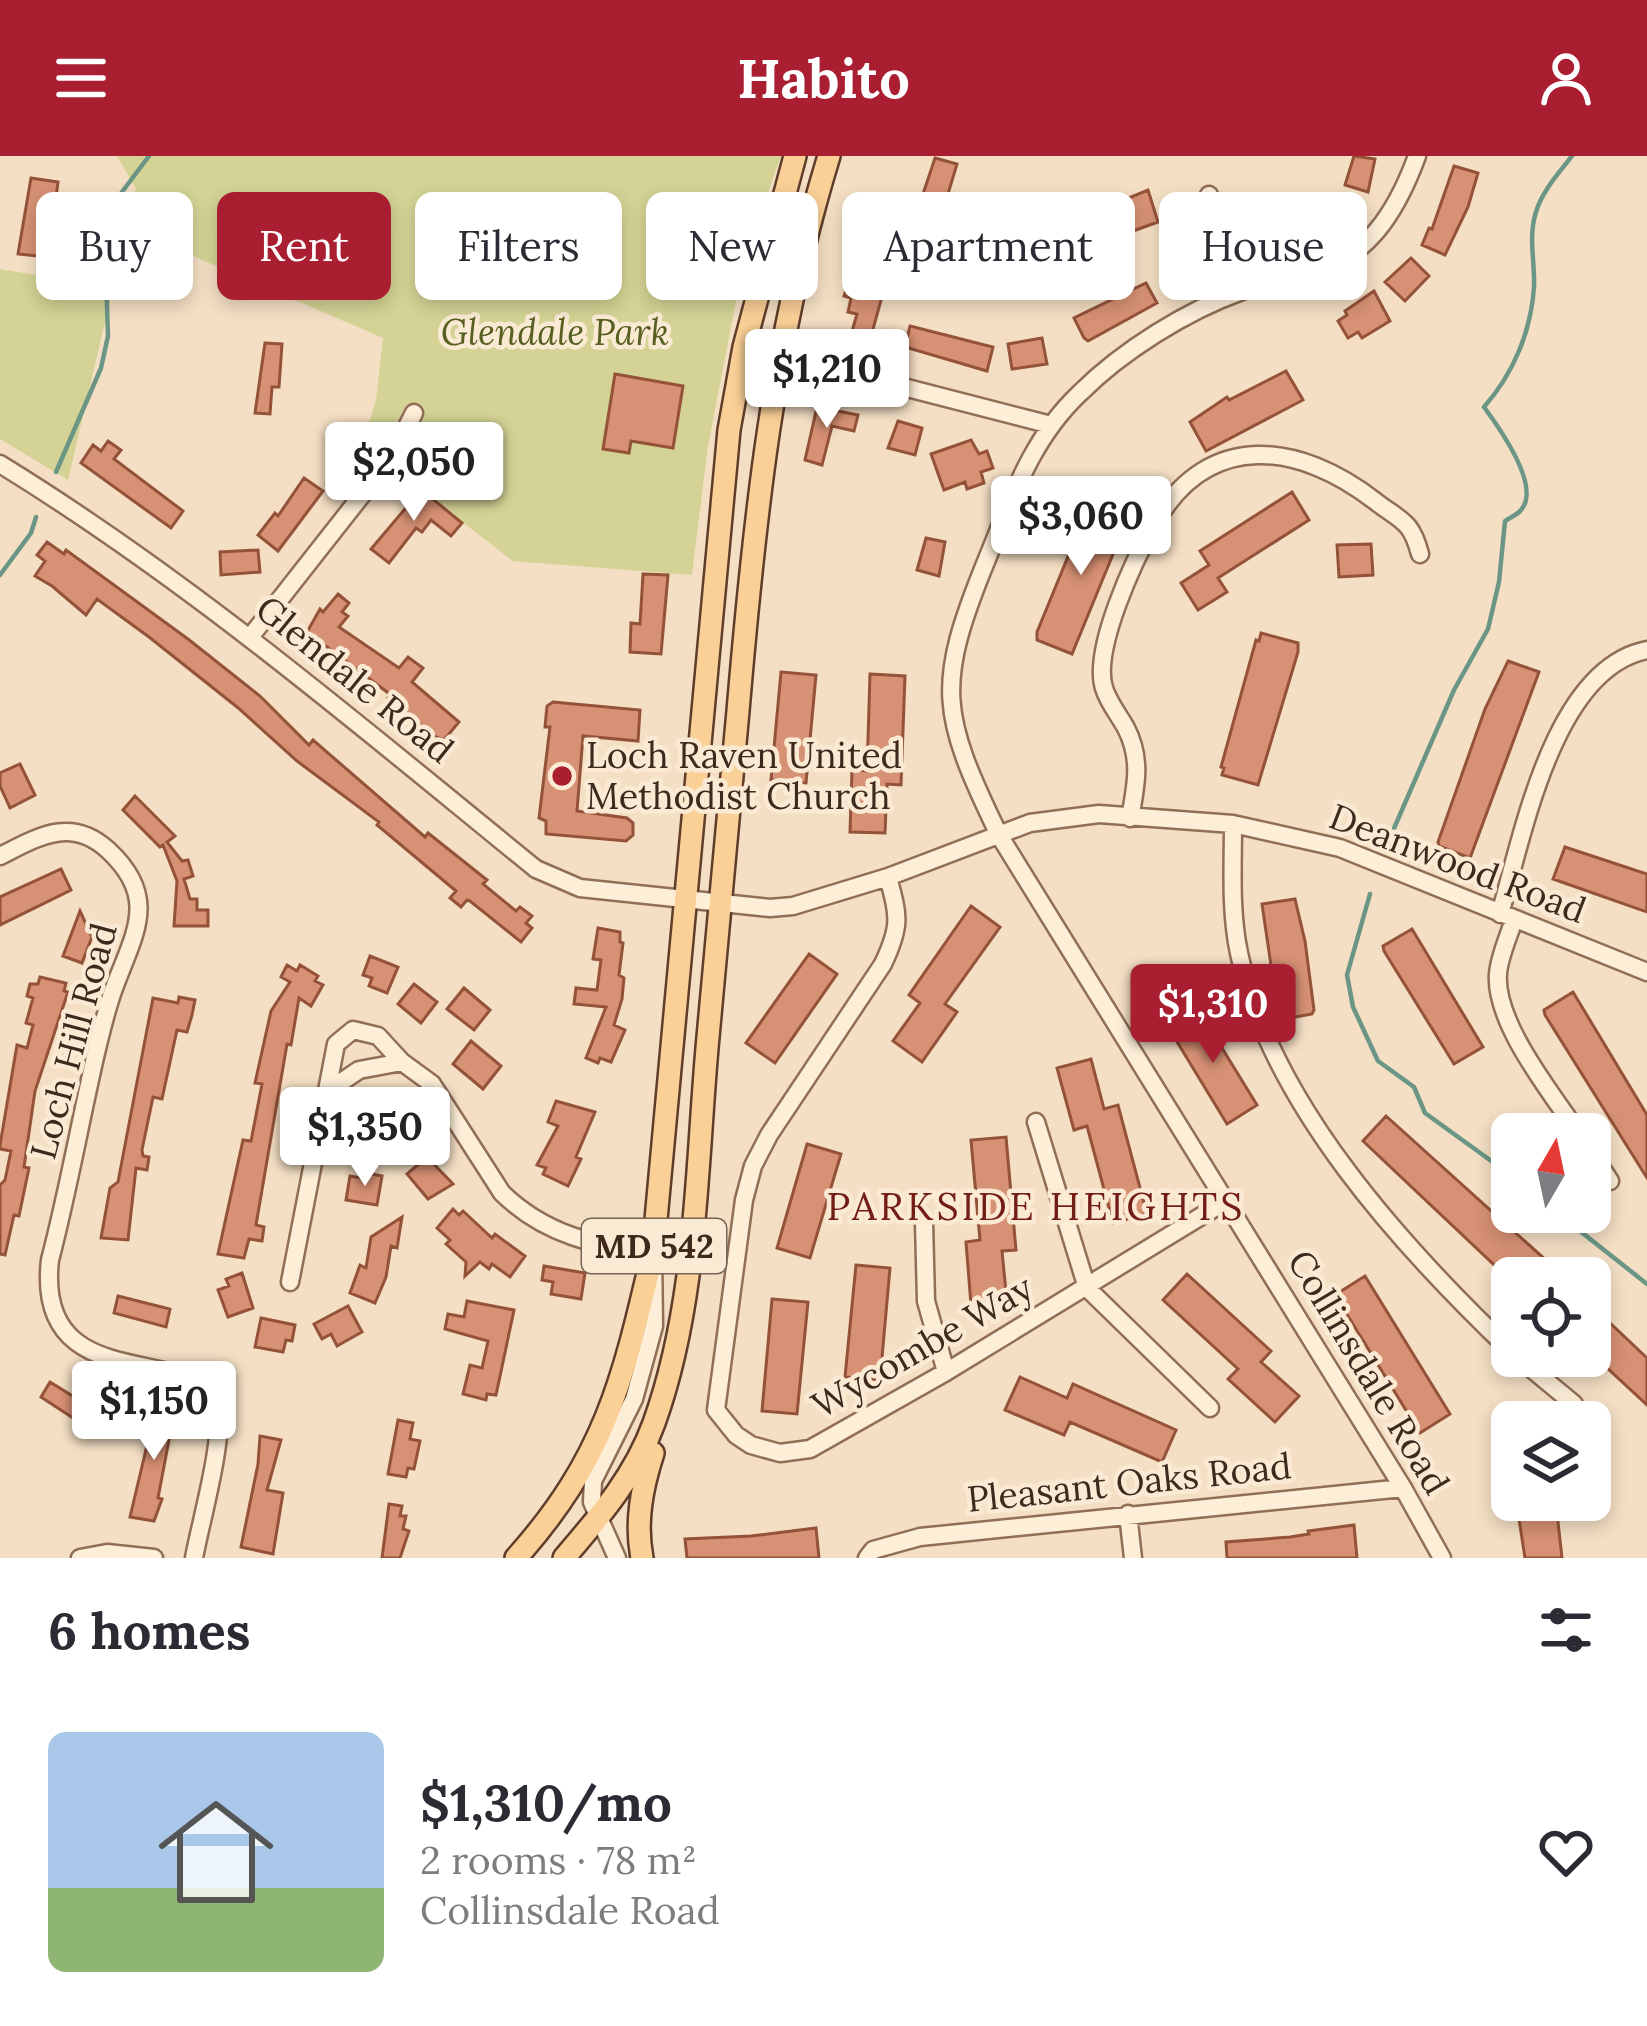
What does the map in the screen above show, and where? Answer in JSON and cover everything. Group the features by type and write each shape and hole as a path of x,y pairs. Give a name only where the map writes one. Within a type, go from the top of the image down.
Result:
{"main road":[{"name":"MD 542","path":"516,1558 559,1509 601,1434 629,1355 653,1252 718,516 744,347 795,156"},
{"name":"MD 542","path":"564,1558 597,1520 638,1459 666,1385 685,1289 752,541 778,355 830,156"},
{"path":"744,347 778,355"},
{"path":"718,516 752,541"},
{"path":"642,1558 640,1505 666,1385"}],"street":[{"name":"Collinsdale Road","path":"1367,240 1399,202 1417,156"},
{"name":"Collinsdale Road","path":"1224,300 1115,364 1080,392 1024,467 962,625 949,679 955,737 999,835 1442,1558"},
{"path":"778,355 1051,425"},
{"path":"250,636 391,458 414,413"},
{"path":"1130,818 1136,752 1104,688 1104,649 1156,520 1178,493 1231,460 1281,453 1326,470 1413,528 1420,554"},
{"name":"Glendale Road","path":"0,464 122,542 250,636 536,868 580,888 683,900"},
{"path":"1565,1113 1528,1058 1500,998 1498,973 1507,916 1554,747 1574,702 1598,673 1647,650"},
{"name":"Deanwood Road","path":"683,900 793,906 888,878 1030,824 1069,817 1233,824 1340,848 1647,972"},
{"path":"1233,824 1238,950 1254,1013 1273,1054 1387,1225 1491,1332"},
{"name":"Loch Hill Road","path":"0,856 53,832 75,831 100,842 117,858 133,878 138,896 137,930 112,993 97,1050 50,1260 50,1288 63,1323 99,1357 184,1376 204,1385 214,1398 217,1439 194,1558"},
{"name":"Wycombe Way","path":"888,878 898,914 896,935 883,964 753,1166 744,1200 716,1410 736,1436 751,1445 792,1452 810,1449 1226,1202"},
{"path":"290,1282 336,1044 352,1030 378,1036 432,1084 502,1193 518,1208 572,1238 607,1248 653,1252 654,1326 634,1399 593,1480 597,1520 617,1558"},
{"path":"326,1093 359,1070 402,1062"},
{"path":"1036,1122 1087,1288 1210,1408"},
{"path":"924,1222 926,1301 946,1372"},
{"path":"1542,1377 1570,1401"},
{"name":"Pleasant Oaks Road","path":"867,1558 873,1550 920,1538 1403,1488"},
{"path":"1129,1514 1133,1558"},
{"path":"80,1558 107,1552 154,1558"}],"green space":[{"name":"Glendale Park","path":"117,156 781,156 768,192 646,192 646,300 736,300 708,446 692,575 513,561 362,445 376,400 383,338 295,300 391,300 391,192 217,192 217,266 193,256 193,192 136,189"},
{"path":"0,269 36,275 36,300 110,300 68,480 0,439"}],"building":[{"path":"1354,156 1375,159 1368,192 1345,185"},
{"path":"935,158 957,164 949,192 924,192"},
{"path":"1454,166 1478,173 1445,255 1422,245"},
{"path":"31,178 58,182 57,192 36,192 36,256 18,254"},
{"path":"1148,190 1158,222 1135,230 1135,195"},
{"path":"1411,258 1429,276 1405,301 1385,282"},
{"path":"1146,283 1157,303 1088,341 1084,338 1074,318 1111,300 1135,300 1135,288"},
{"path":"1374,291 1390,321 1362,338 1358,332 1348,338 1338,321"},
{"path":"851,300 881,300 870,340 851,335 857,314 848,312"},
{"path":"910,326 993,347 987,371 905,347"},
{"path":"1042,338 1047,364 1012,369 1008,344"},
{"path":"265,343 282,344 279,387 272,387 270,414 255,413"},
{"path":"1286,371 1303,400 1206,451 1190,422 1227,397"},
{"path":"615,374 683,386 673,448 631,441 629,453 603,449"},
{"path":"817,407 858,415 854,431 832,426 822,465 805,460"},
{"path":"898,421 922,428 915,455 888,448"},
{"path":"971,440 979,454 987,451 993,468 981,472 984,483 967,489 965,482 944,490 931,454"},
{"path":"108,441 121,450 114,459 183,511 171,528 81,463 93,445 101,451"},
{"path":"304,478 323,491 278,551 258,535 275,513 278,516"},
{"path":"418,487 462,523 451,536 431,520 422,532 416,528 389,563 371,549"},
{"path":"1292,492 1309,520 1218,578 1227,592 1198,610 1181,583 1209,565 1200,551"},
{"path":"1090,503 1125,517 1125,525 1072,654 1037,640 1037,632"},
{"path":"926,538 945,542 939,576 917,570"},
{"path":"47,542 64,554 66,550 188,639 260,696 309,745 313,740 425,837 428,833 487,880 483,884 516,911 520,907 532,916 526,923 532,928 521,942 470,901 461,907 450,898 456,891 379,822 297,761 149,637 97,599 86,615 35,576 45,561 37,555"},
{"path":"1371,544 1373,575 1339,577 1337,545"},
{"path":"258,550 260,572 221,575 220,552"},
{"path":"643,574 668,575 661,654 630,652 631,623 640,624"},
{"path":"338,594 349,603 342,612 348,616 339,627 399,668 408,657 423,668 412,682 459,722 444,740 307,632 320,609 323,612"},
{"path":"1261,633 1298,643 1298,652 1258,785 1222,775 1221,767"},
{"path":"1508,661 1539,672 1470,858 1438,842 1485,709"},
{"path":"781,672 816,675 806,783 771,780"},
{"path":"870,674 905,676 901,785 887,784 885,833 850,832 852,770 867,771"},
{"name":"Loch Raven United Methodist Church","path":"553,702 640,710 638,741 583,736 577,811 627,818 633,823 633,835 626,841 546,834 546,821 539,818 550,727 545,727 547,706"},
{"path":"20,764 35,795 10,808 0,773"},
{"path":"135,796 175,836 167,842 182,861 188,860 193,876 184,879 190,899 197,899 197,910 208,910 208,926 174,926 177,881 163,845 123,810"},
{"path":"1565,847 1647,874 1647,912 1553,879"},
{"path":"61,869 71,890 0,925 0,897"},
{"path":"1295,899 1314,1010 1279,1020 1262,904"},
{"path":"971,906 1000,927 945,1004 957,1012 922,1062 893,1041 920,1003 909,995"},
{"path":"80,911 92,937 82,963 63,956"},
{"path":"598,928 620,932 623,943 622,999 614,1025 625,1030 611,1062 600,1058 598,1063 586,1058 606,1007 574,1004 576,988 597,990 601,960 593,959"},
{"path":"1412,929 1483,1047 1454,1064 1384,951 1383,946"},
{"path":"809,954 837,974 775,1063 746,1043"},
{"path":"370,956 398,967 387,993 369,986 372,978 363,975"},
{"path":"287,965 297,971 300,965 323,985 311,1006 299,998 291,1045 287,1044 256,1225 264,1227 262,1241 249,1239 244,1258 218,1254 243,1140 251,1141 262,1084 255,1083 271,1011 290,982 281,977"},
{"path":"40,977 66,983 64,991 68,992 35,1091 24,1167 29,1168 5,1255 0,1254 0,1185 11,1151 0,1145 17,1045 27,1048 33,1025 26,1023 33,998 27,996 30,984 38,984"},
{"path":"414,984 437,1002 421,1023 398,1004"},
{"path":"464,988 490,1010 474,1030 447,1009"},
{"path":"1573,992 1647,1115 1647,1178 1611,1120 1611,1113 1606,1113 1544,1010"},
{"path":"179,997 195,1000 192,1015 187,1032 177,1030 162,1099 153,1097 142,1150 149,1157 147,1170 136,1168 128,1240 101,1238 110,1188 118,1182 153,998 178,1003"},
{"path":"1198,1009 1257,1105 1227,1124 1168,1027"},
{"path":"471,1041 501,1066 483,1089 453,1064"},
{"path":"1091,1059 1104,1109 1118,1105 1147,1214 1113,1223 1087,1126 1074,1130 1057,1068"},
{"path":"556,1101 595,1112 568,1186 543,1174 546,1168 537,1165 558,1126 548,1122"},
{"path":"366,1106 394,1112 392,1122 399,1124 395,1142 367,1136"},
{"path":"1386,1116 1491,1211 1491,1233 1516,1233 1542,1257 1491,1257 1491,1262 1363,1141"},
{"path":"1006,1137 1016,1250 1002,1251 1007,1302 971,1305 966,1242 980,1240 971,1140"},
{"path":"807,1144 841,1154 810,1258 777,1248"},
{"path":"427,1157 453,1184 428,1199 407,1174"},
{"path":"361,1172 382,1176 377,1205 346,1200 350,1176 361,1178"},
{"path":"453,1209 459,1215 463,1211 492,1238 495,1234 525,1256 510,1277 480,1262 465,1276 466,1262 437,1228"},
{"path":"402,1217 397,1248 391,1246 375,1303 350,1293 360,1265 366,1268 371,1237"},
{"path":"856,1265 890,1268 880,1380 845,1377"},
{"path":"544,1266 585,1273 581,1299 551,1294 553,1282 542,1280"},
{"path":"242,1273 253,1308 228,1317 218,1290 229,1286 226,1279"},
{"path":"1187,1274 1271,1351 1261,1362 1299,1396 1275,1422 1228,1379 1238,1369 1163,1300"},
{"path":"1365,1276 1450,1414 1420,1433 1335,1295"},
{"path":"118,1296 170,1309 166,1327 114,1313"},
{"path":"772,1299 808,1302 797,1414 762,1411"},
{"path":"467,1301 514,1310 496,1395 487,1394 486,1400 463,1394 470,1365 482,1368 488,1341 445,1329 448,1314 464,1317"},
{"path":"348,1306 362,1332 337,1346 331,1334 322,1339 314,1324"},
{"path":"261,1318 295,1325 292,1341 286,1340 283,1352 255,1347"},
{"path":"1611,1324 1647,1358 1647,1405 1611,1372"},
{"path":"1020,1377 1067,1398 1073,1384 1176,1430 1162,1462 1070,1422 1064,1435 1005,1410"},
{"path":"50,1382 76,1398 108,1408 101,1429 79,1422 41,1397"},
{"path":"158,1399 176,1403 158,1498 162,1499 154,1521 130,1517"},
{"path":"398,1420 413,1423 410,1439 420,1441 414,1469 408,1468 406,1477 388,1474"},
{"path":"260,1436 281,1440 267,1490 283,1493 273,1554 241,1547"},
{"path":"389,1504 402,1506 400,1516 406,1516 403,1529 409,1531 400,1558 382,1558"},
{"path":"1519,1521 1558,1521 1562,1558 1525,1558"},
{"path":"1354,1525 1357,1558 1227,1558 1226,1542"},
{"path":"816,1528 819,1558 687,1558 685,1539"}],"waterway":[{"path":"56,472 101,368 108,336 104,216 149,156"},
{"path":"1392,833 1454,690 1488,629 1505,521 1519,512 1526,499 1516,457 1484,407 1512,366 1525,336 1534,287 1536,212 1572,156"},
{"path":"0,575 31,533 36,517"},
{"path":"1370,894 1347,975 1353,1007 1378,1061 1414,1087 1425,1113 1491,1161"},
{"path":"1583,1233 1647,1284"}],"place":[{"name":"Loch Raven United Methodist Church","path":"562,776"}],"district":[{"name":"PARKSIDE HEIGHTS","path":"1036,1206"}]}
